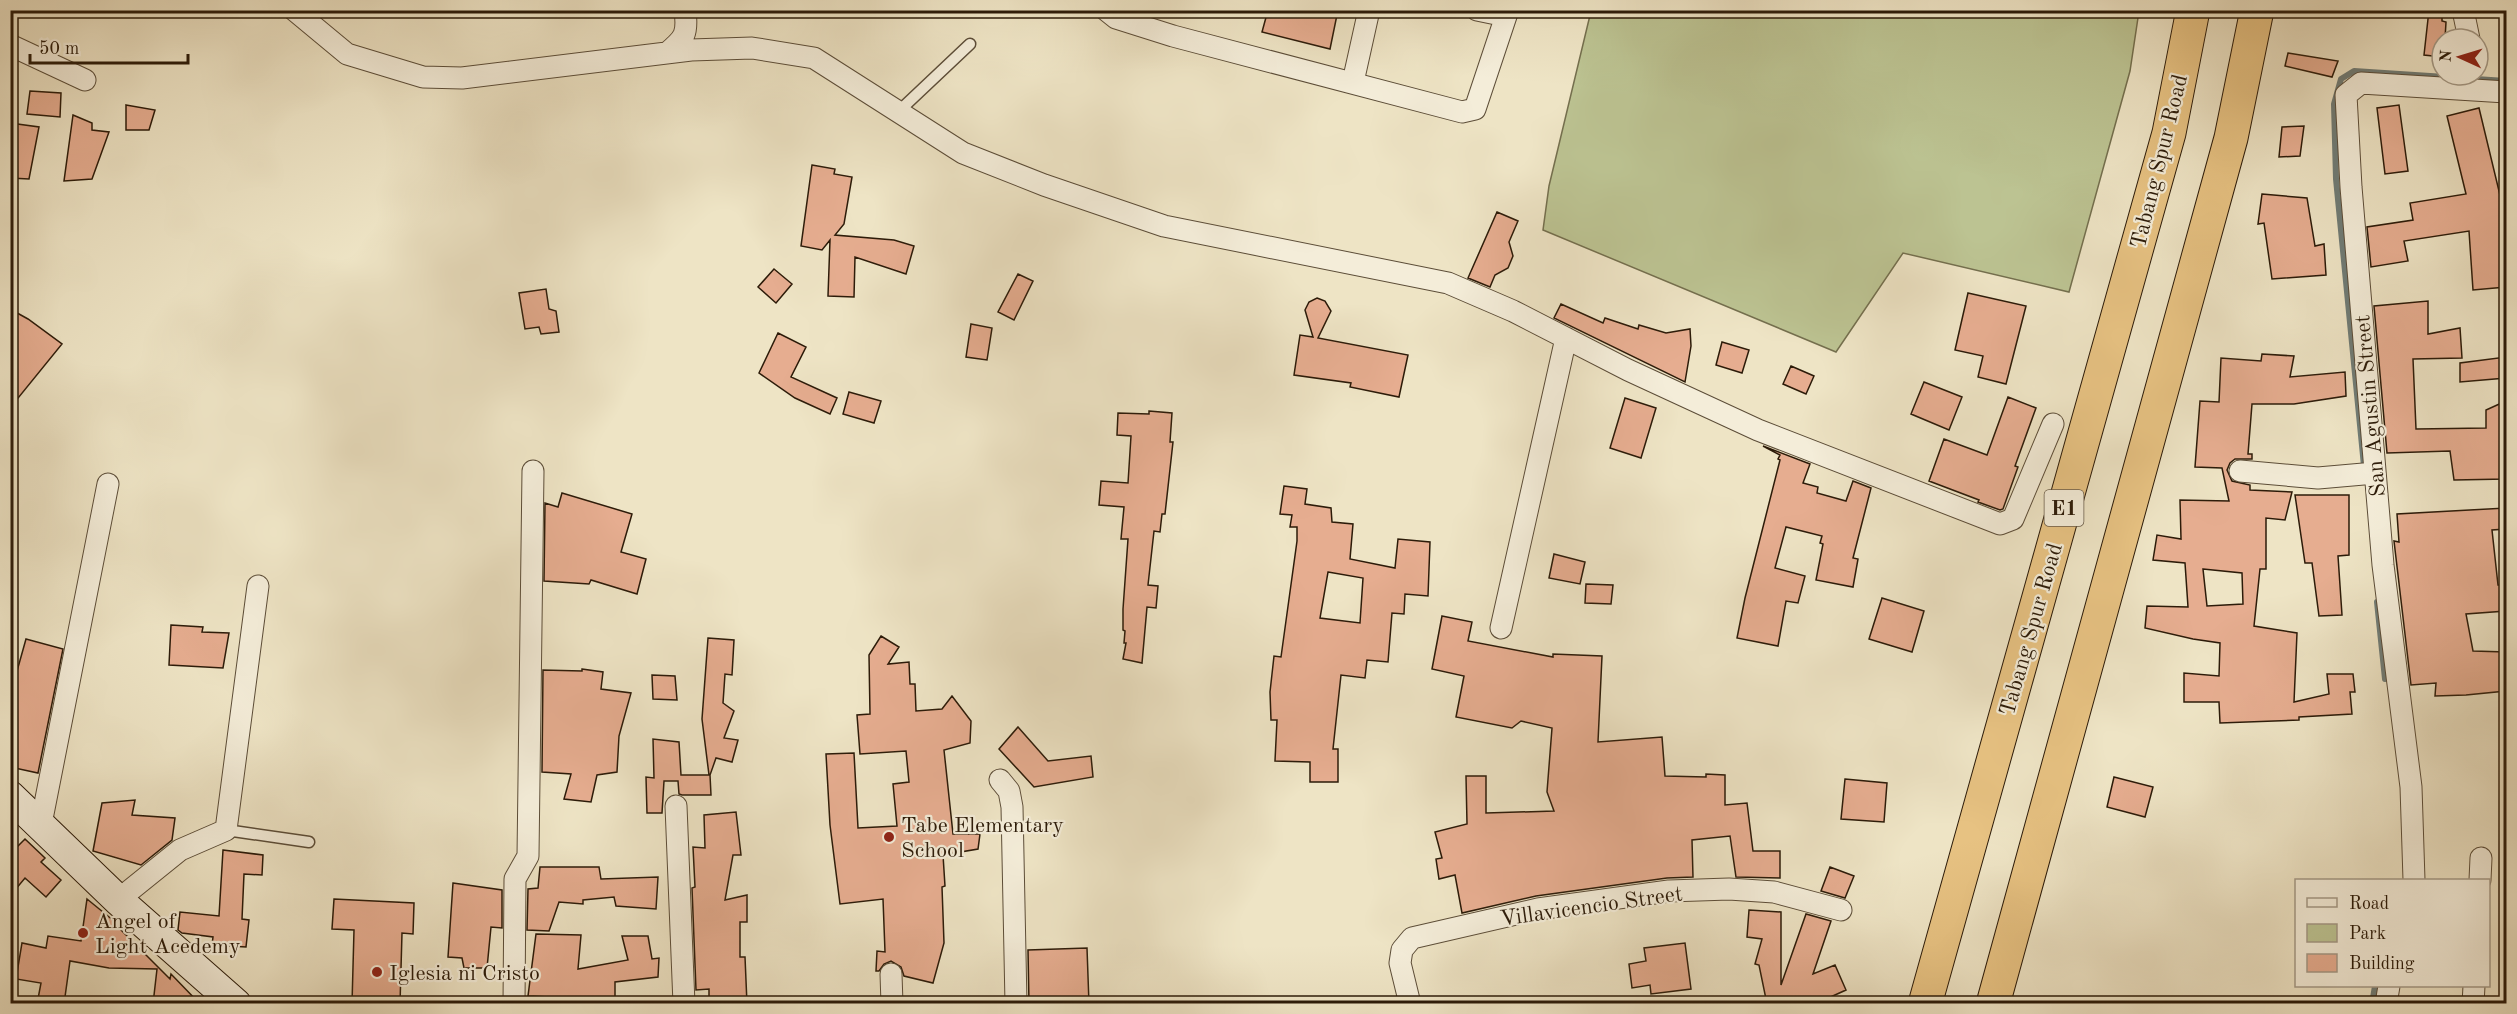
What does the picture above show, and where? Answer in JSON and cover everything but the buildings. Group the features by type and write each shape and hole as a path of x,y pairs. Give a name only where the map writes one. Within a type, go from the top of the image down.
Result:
{"highway":[{"name":"Tabang Spur Road","path":"1925,1004 2169,133 2193,10"},
{"path":"1993,1004 2230,138 2257,10"}],"main road":[{"path":"10,796 118,900 236,1004"}],"street":[{"path":"294,10 347,54 423,77 462,78 667,53 752,48 814,58 963,153 1044,185 1164,226 1448,283 1513,311 1628,370 1758,430 2000,524 2013,519 2053,424"},
{"path":"667,53 681,41 688,29 685,10"},
{"path":"1353,82 1369,10"},
{"path":"1113,13 1173,36 1462,112 1475,109 1507,13 1477,10"},
{"path":"2463,10 2467,27"},
{"path":"10,45 85,80"},
{"name":"San Agustin Street","path":"2414,879 2411,787 2399,699 2375,473 2350,188 2346,95 2361,83 2430,83"},
{"name":"San Agustin Street","path":"2489,87 2506,92"},
{"path":"1501,628 1566,339"},
{"path":"514,1004 515,879 528,856 533,471"},
{"path":"2240,471 2318,478 2375,473"},
{"path":"41,824 108,484"},
{"path":"118,900 180,850 226,830 258,586"},
{"path":"1000,780 1009,791 1012,807 1016,1004"},
{"path":"676,806 684,1004"},
{"path":"2480,879 2481,858"},
{"name":"Villavicencio Street","path":"1410,1004 1400,963 1402,950 1412,938 1538,909 1670,891 1730,889 1774,892 1841,910"},
{"path":"891,974 892,1004"},
{"path":"2386,1004 2389,987"},
{"path":"2473,1004 2474,987"}],"lane":[{"path":"898,112 970,44"},
{"path":"226,830 309,842"}],"green space":[{"path":"1591,11 2139,11 2130,71 2069,292 1903,253 1836,352 1543,230 1549,186"}],"waterway":[{"path":"2364,466 2336,179 2334,104 2341,79 2354,71 2506,81"},
{"path":"2377,602 2385,679"},
{"path":"2372,1004 2375,987"}],"place":[{"name":"Tabe Elementary School","path":"889,837"},
{"name":"Angel of Light Acedemy","path":"83,933"},
{"name":"Iglesia ni Cristo","path":"377,972"}]}
